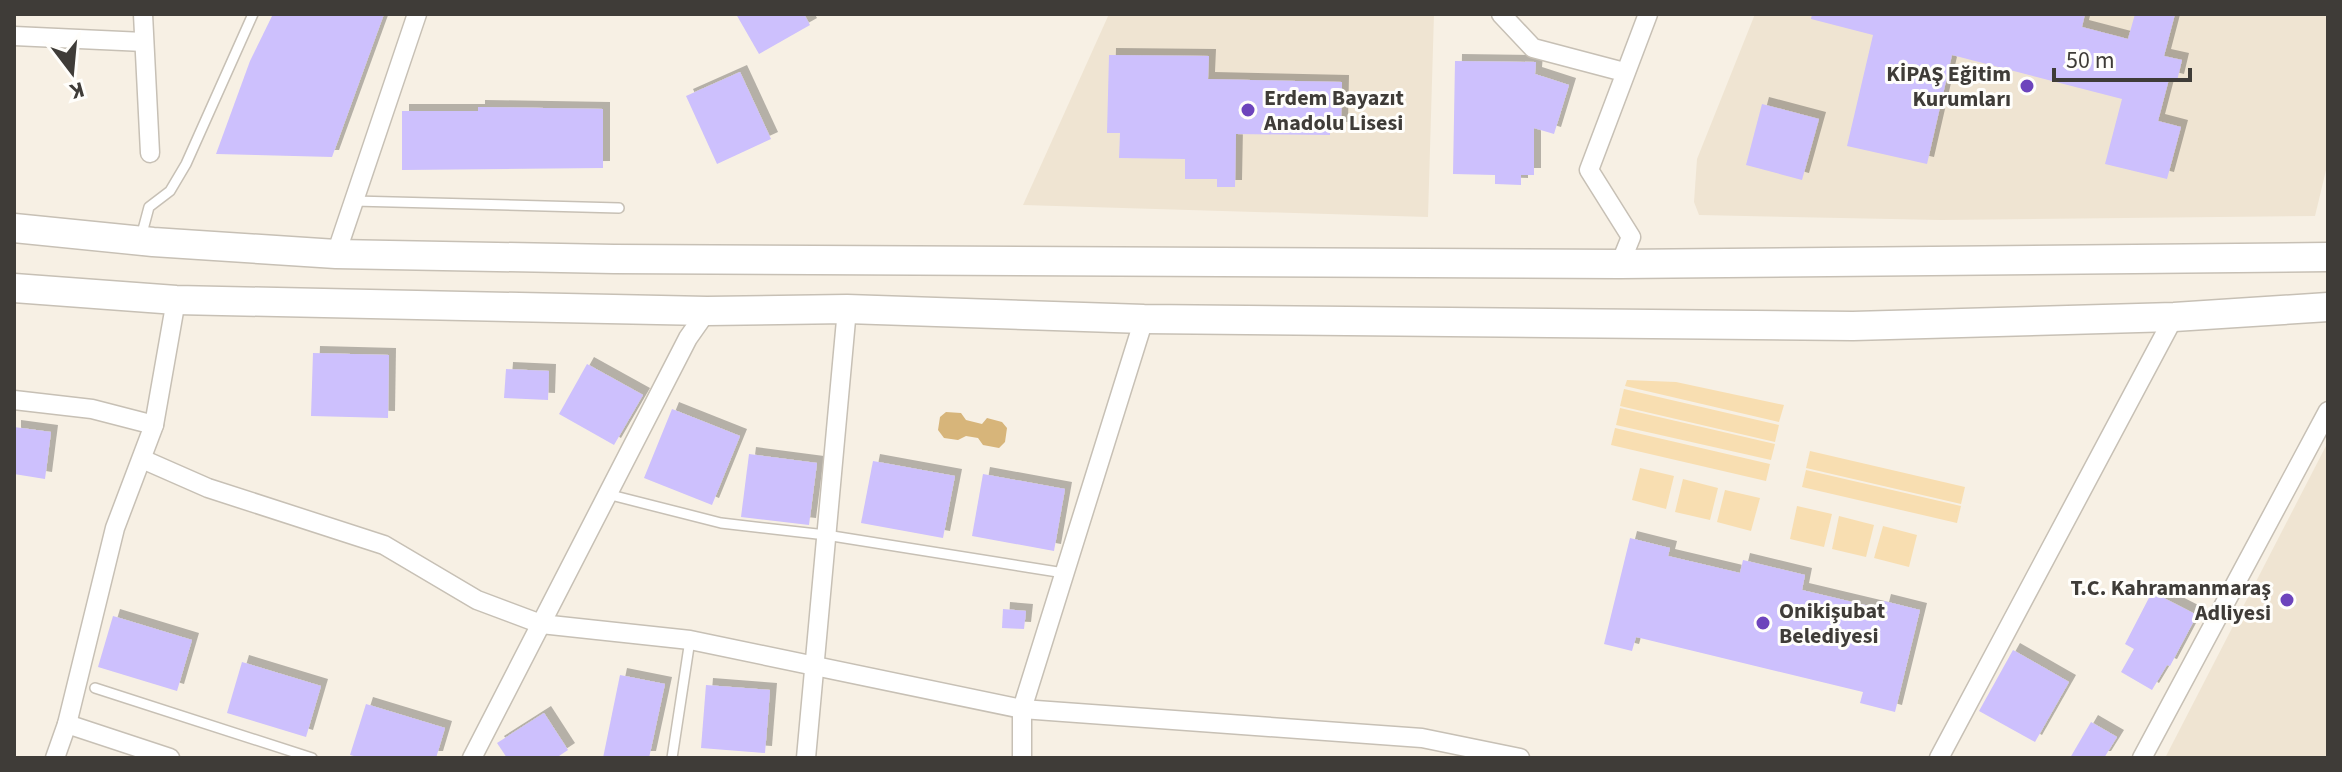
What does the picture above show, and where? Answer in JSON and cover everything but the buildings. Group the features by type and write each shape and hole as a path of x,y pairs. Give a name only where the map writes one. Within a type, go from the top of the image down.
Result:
{"main road":[{"path":"14,228 140,241 336,254 1620,264 2328,257"},
{"path":"14,288 176,300 707,311 847,309 1144,319 1853,326 2174,317 2328,307"}],"street":[{"path":"143,14 150,153"},
{"path":"336,254 417,14"},
{"path":"1501,14 1533,48 1624,72"},
{"path":"1620,264 1631,237 1589,170 1648,14"},
{"path":"14,36 144,42"},
{"path":"55,758 67,724 115,528 154,425 176,300"},
{"path":"806,758 847,309"},
{"path":"472,758 688,338 707,311"},
{"path":"1939,758 2174,317"},
{"path":"1022,758 1022,709 1144,319"},
{"path":"14,400 92,409 154,425"},
{"path":"2142,758 2328,411"},
{"path":"142,459 208,488 384,545 477,600 541,624 690,640 1022,709 1422,738 1520,758"},
{"path":"67,724 170,758"}],"lane":[{"path":"140,241 149,207 170,191 186,164 253,14"},
{"path":"354,201 619,208"},
{"path":"607,494 721,523 826,535 1064,573"},
{"path":"672,758 690,640"},
{"path":"95,688 312,758"}],"shaded area":[{"name":"Erdem Bayazıt Anadolu Lisesi","path":"1109,14 1434,14 1428,217 1023,205"},
{"name":"KİPAŞ Eğitim Kurumları","path":"1755,14 2328,14 2328,162 2315,216 1941,220 1699,215 1694,202 1697,159"},
{"path":"1627,380 1676,382 1784,405 1779,422 1625,386"},
{"path":"1624,389 1779,425 1775,442 1620,406"},
{"path":"1620,408 1775,444 1771,460 1616,425"},
{"path":"946,412 961,413 966,420 982,424 987,418 1002,422 1007,428 1005,442 999,448 983,445 978,438 944,438 938,430 940,417"},
{"path":"1615,428 1770,464 1766,481 1611,445"},
{"name":"T.C. Kahramanmaraş Adliyesi","path":"2328,442 2328,758 2165,758"},
{"path":"1810,451 1965,487 1961,504 1806,468"},
{"path":"1640,468 1674,476 1666,509 1632,500"},
{"path":"1806,470 1961,506 1957,523 1802,487"},
{"path":"1683,479 1718,488 1710,520 1675,512"},
{"path":"1725,490 1760,498 1751,531 1717,522"},
{"path":"1797,506 1832,514 1824,547 1790,539"},
{"path":"1839,516 1874,525 1866,557 1832,549"},
{"path":"1883,526 1917,535 1909,567 1874,558"}],"place":[{"name":"KİPAŞ Eğitim Kurumları","path":"2027,86"},
{"name":"Erdem Bayazıt Anadolu Lisesi","path":"1248,110"},
{"name":"T.C. Kahramanmaraş Adliyesi","path":"2287,600"},
{"name":"Onikişubat Belediyesi","path":"1763,623"}]}
